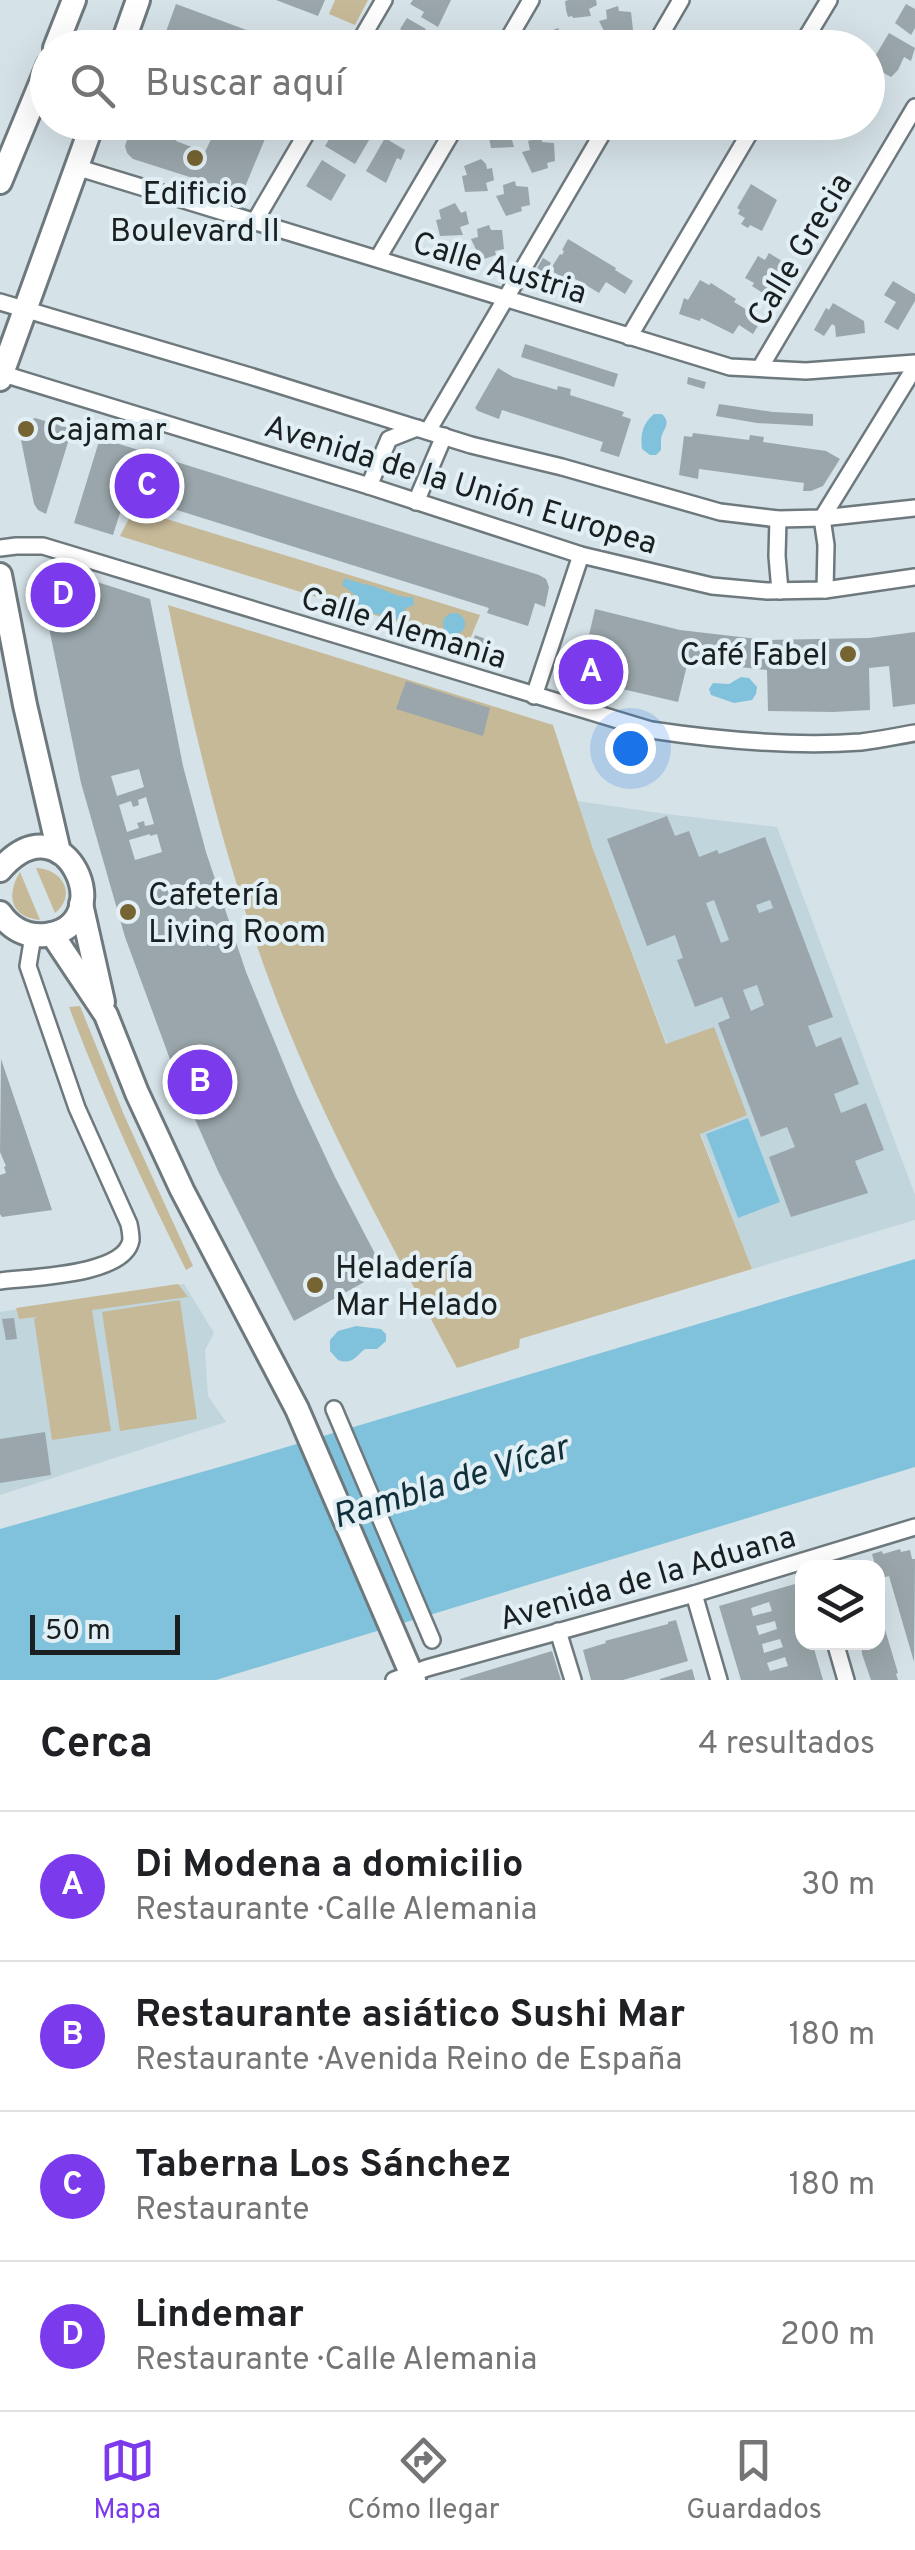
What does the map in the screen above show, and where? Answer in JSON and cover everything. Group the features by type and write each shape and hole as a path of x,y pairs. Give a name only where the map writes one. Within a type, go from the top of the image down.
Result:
{"street":[{"path":"62,30 74,0"},
{"path":"127,30 138,0"},
{"path":"366,30 384,0"},
{"path":"514,30 531,0"},
{"path":"664,30 681,0"},
{"path":"810,30 828,0"},
{"name":"Calle Grecia","path":"760,368 915,107"},
{"path":"0,182 30,110"},
{"path":"0,375 85,140"},
{"path":"256,220 302,140"},
{"path":"378,258 447,140"},
{"path":"416,502 430,432 597,140"},
{"path":"629,337 745,140"},
{"name":"Calle Austria","path":"76,166 730,367 806,371 915,365"},
{"name":"Avenida de la Unión Europea","path":"0,302 430,432 720,512 778,519 915,508"},
{"path":"825,590 822,518 915,365"},
{"name":"Avenida de la Unión Europea","path":"0,375 369,486 580,556 712,586 825,590 915,576"},
{"path":"369,486 390,440 430,432"},
{"path":"778,519 780,591"},
{"name":"Calle Alemania","path":"0,548 43,546 651,730 757,742 862,742 915,733"},
{"path":"534,696 580,556"},
{"path":"0,574 59,852"},
{"path":"0,870 12,856 42,847 59,852 80,874 82,904 106,1016 136,1092 182,1190 297,1409 402,1648 407,1678"},
{"path":"0,913 18,931 43,935 66,927 82,904"},
{"path":"43,935 106,1016"},
{"path":"0,1281 99,1268 120,1258 131,1242 129,1224 78,1108 28,966 43,935"},
{"path":"334,1409 432,1640"},
{"name":"Avenida de la Aduana","path":"819,1560 915,1527"},
{"name":"Avenida de la Aduana","path":"407,1678 558,1631 795,1567"},
{"path":"694,1594 719,1680"},
{"path":"558,1631 573,1680"},
{"path":"837,1650 846,1680"}],"shaded area":[{"path":"335,0 368,0 355,25 329,14"},
{"path":"134,509 480,615 468,644 120,536"},
{"path":"168,605 553,725 593,849 666,1044 714,1027 747,1115 700,1134 752,1269 520,1339 519,1348 457,1368 336,1136 274,993 213,801"},
{"path":"577,801 777,827 915,1195 915,1220 752,1269"},
{"path":"36,868 53,873 64,884 65,899 55,913"},
{"path":"20,872 40,920 22,914 14,904 13,889"},
{"path":"80,1006 124,1115 193,1266 186,1270 124,1140 69,1007"},
{"path":"178,1284 188,1297 92,1310 111,1431 52,1440 34,1319 37,1317 19,1319 16,1308"},
{"path":"184,1284 214,1333 205,1350 208,1396 226,1422 0,1495 0,1312"},
{"path":"180,1300 197,1419 120,1431 102,1312"}],"water":[{"path":"654,414 662,414 667,423 661,450 650,455 642,449 641,438"},
{"path":"345,578 413,597 414,605 406,608 397,620 356,608 354,594 342,585"},
{"path":"454,613 462,616 462,632 454,635 446,632 443,624 446,616"},
{"path":"741,677 749,678 757,687 752,700 734,703 711,695 713,683 729,684"},
{"path":"748,1118 780,1202 738,1218 706,1134"},
{"name":"Rambla de Vícar","path":"915,1259 915,1467 216,1680 0,1680 0,1529"},
{"path":"356,1326 381,1329 386,1341 377,1349 365,1349 350,1361 338,1360 330,1351 330,1340 338,1331"}],"building":[{"path":"276,0 325,0 318,16"},
{"path":"413,0 451,0 438,27 421,17 424,12 410,4"},
{"path":"596,0 597,5 589,9 591,16 573,18 568,17 566,10 565,1"},
{"path":"176,4 247,30 167,30"},
{"path":"906,4 915,9 911,35 895,23"},
{"path":"618,6 619,11 631,12 633,30 604,30 599,21 607,19 606,10"},
{"path":"407,18 426,29 402,30"},
{"path":"889,33 915,48 911,61 904,57 891,77 885,74 885,40"},
{"name":"Edificio Boulevard II","path":"127,140 176,140 205,152 211,140 265,140 240,193 133,159 127,153"},
{"path":"328,140 369,140 355,164 325,146"},
{"path":"384,140 405,150 386,183 366,171"},
{"path":"490,140 512,140 514,147 491,148"},
{"path":"528,141 554,143 555,161 547,163 548,168 532,173 522,152 530,150"},
{"path":"481,159 487,169 492,168 494,180 486,183 488,191 465,192 464,166"},
{"path":"322,160 346,175 331,201 306,186"},
{"path":"515,181 516,186 528,187 530,205 506,216 496,196 504,194 503,185"},
{"path":"751,184 777,200 762,231 741,224 745,218 738,214 737,208"},
{"path":"455,203 461,213 466,211 469,224 460,227 463,235 440,236 436,220 441,219 439,210"},
{"path":"489,225 491,230 502,230 504,249 481,260 471,239 478,237 477,229"},
{"path":"568,239 633,281 625,294 606,282 599,293 550,270"},
{"path":"769,253 785,263 766,295 745,278 758,256 765,260"},
{"path":"543,258 551,263 542,278 534,273"},
{"path":"700,280 711,283 762,319 753,334 739,325 733,334 701,318 700,321 679,314 684,298 688,300"},
{"path":"893,281 915,294 898,330 884,322 896,302 884,295"},
{"path":"833,303 864,321 865,333 836,337 832,324 824,336 814,330"},
{"path":"525,344 618,374 614,387 521,357"},
{"path":"498,368 513,377 557,390 558,386 571,389 570,395 624,412 622,416 631,419 619,457 600,451 603,442 502,410 499,419 478,411 475,408"},
{"path":"688,377 706,382 704,389 687,384"},
{"path":"719,404 813,414 813,426 716,416"},
{"path":"35,418 72,429 46,514 34,504 20,435 23,424"},
{"path":"693,433 749,440 750,435 764,437 763,442 826,451 840,459 823,486 811,491 803,491 804,483 699,469 698,479 679,475 684,436 692,437"},
{"path":"100,438 539,575 549,587 545,607 535,603 528,626 487,613 489,608 126,494 113,535 74,523"},
{"path":"56,570 63,571 150,599 183,766 206,852 246,972 297,1096 384,1271 294,1321 218,1171 178,1081 125,937 81,783 41,589 45,577","holes":["139,769 144,787 117,796 111,776","146,797 154,824 137,823 139,828 127,832 119,805 131,801 133,807 139,805 138,800","157,834 162,852 135,860 129,840"]},
{"path":"595,609 680,630 767,640 869,638 915,632 915,704 893,707 889,666 869,668 870,710 833,712 768,711 767,670 688,661 678,702 579,679"},
{"path":"475,635 486,639 482,651 471,648"},
{"path":"406,681 490,708 483,736 396,709"},
{"path":"667,816 675,836 689,831 699,857 765,837 833,1017 808,1026 816,1047 841,1037 859,1084 834,1094 841,1113 866,1103 884,1150 855,1161 868,1193 791,1217 769,1157 795,1147 787,1127 761,1137 718,1023 730,1018 722,997 695,1007 677,960 683,958 675,935 647,946 607,839","holes":["714,900 729,940 721,943 706,903","770,900 773,908 759,913 756,905","757,985 764,1005 751,1011 743,990"]},
{"path":"1,1059 52,1210 2,1217 0,1214 0,1175 6,1173 0,1152"},
{"path":"14,1318 17,1339 6,1340 2,1319"},
{"path":"45,1432 51,1475 0,1483 0,1439"},
{"path":"910,1550 915,1559 914,1662 889,1576 885,1577 885,1560 874,1560 872,1554"},
{"path":"795,1584 795,1650 814,1650 823,1680 741,1680 719,1606","holes":["769,1602 772,1611 753,1616 751,1608","775,1621 777,1629 759,1635 756,1626","780,1639 783,1647 764,1653 762,1644","785,1657 788,1666 770,1671 767,1663"]},
{"path":"676,1620 688,1661 623,1680 591,1680 583,1650"},
{"path":"885,1629 898,1680 871,1680 862,1650 885,1650"},
{"path":"552,1651 561,1680 460,1680 460,1679"},
{"path":"692,1669 695,1680 660,1680 660,1679"}],"place":[{"name":"Edificio Boulevard II","path":"195,158"},
{"name":"Cajamar","path":"26,429"},
{"name":"Taberna Los Sánchez","path":"147,486"},
{"name":"Lindemar","path":"63,595"},
{"name":"Café Fabel","path":"848,654"},
{"name":"Di Modena a domicilio","path":"591,672"},
{"name":"Cafetería Living Room","path":"128,912"},
{"name":"Restaurante asiático Sushi Mar","path":"200,1082"},
{"name":"Heladería Mar Helado","path":"315,1285"}]}
